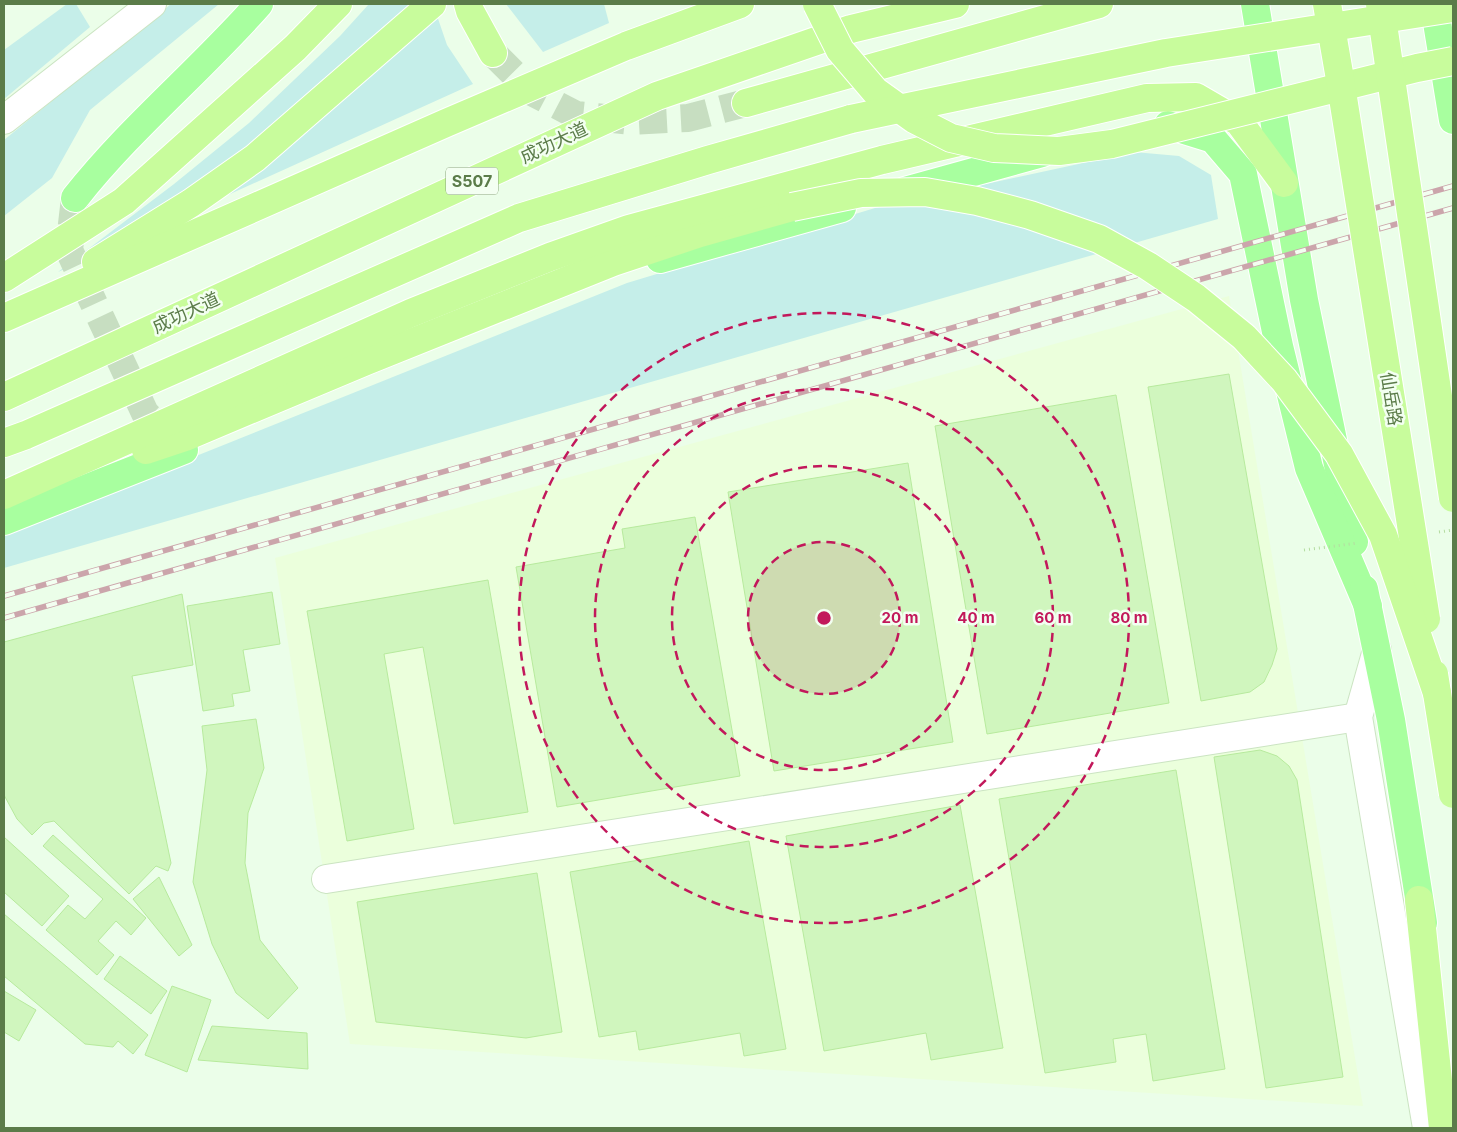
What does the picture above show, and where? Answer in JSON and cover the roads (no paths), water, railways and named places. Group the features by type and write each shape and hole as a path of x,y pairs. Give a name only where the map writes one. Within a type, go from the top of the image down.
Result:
{"highway":[{"path":"4,278 124,201 295,48 338,4"},
{"path":"468,4 493,53"},
{"path":"10,315 626,46 740,4"},
{"path":"817,4 840,50 875,91 914,120 952,138 994,148 1059,151 1112,144 1417,68 1453,61"},
{"name":"成功大道","path":"4,397 656,96 851,29 955,4"},
{"path":"746,103 1099,4"},
{"name":"仙岳路","path":"1327,4 1453,794"},
{"path":"1380,4 1453,498"},
{"path":"4,443 519,218 708,160 851,119 1166,53 1453,8"},
{"path":"10,315 191,203 255,158 425,11"},
{"path":"4,495 410,313 550,257 629,229 882,160 1147,98 1196,97 1239,122 1284,183"},
{"path":"4,502 185,437 613,262 700,232 792,207 861,194 925,192 977,201 1030,215 1099,239 1148,266 1196,298 1244,336 1284,380 1339,454 1383,535 1437,693"},
{"path":"1419,900 1443,1128"}],"main road":[{"path":"75,198 98,170 233,34 259,4"},
{"path":"1255,4 1304,300 1377,650 1453,1092"},
{"path":"1434,4 1453,120"},
{"path":"4,521 201,443 422,347 638,265 1156,121 1212,138 1243,174 1279,346 1309,468 1368,606"}],"street":[{"path":"4,120 152,4"},
{"path":"1377,650 1358,717 1427,1128"},
{"path":"326,879 1358,717"}],"tunnel":[{"path":"493,53 532,92 576,115 632,121 688,118 746,103"},
{"path":"75,198 69,250 145,413 168,436 177,438"}],"railway":[{"path":"4,596 1453,186"},
{"path":"4,618 1453,208"}]}
